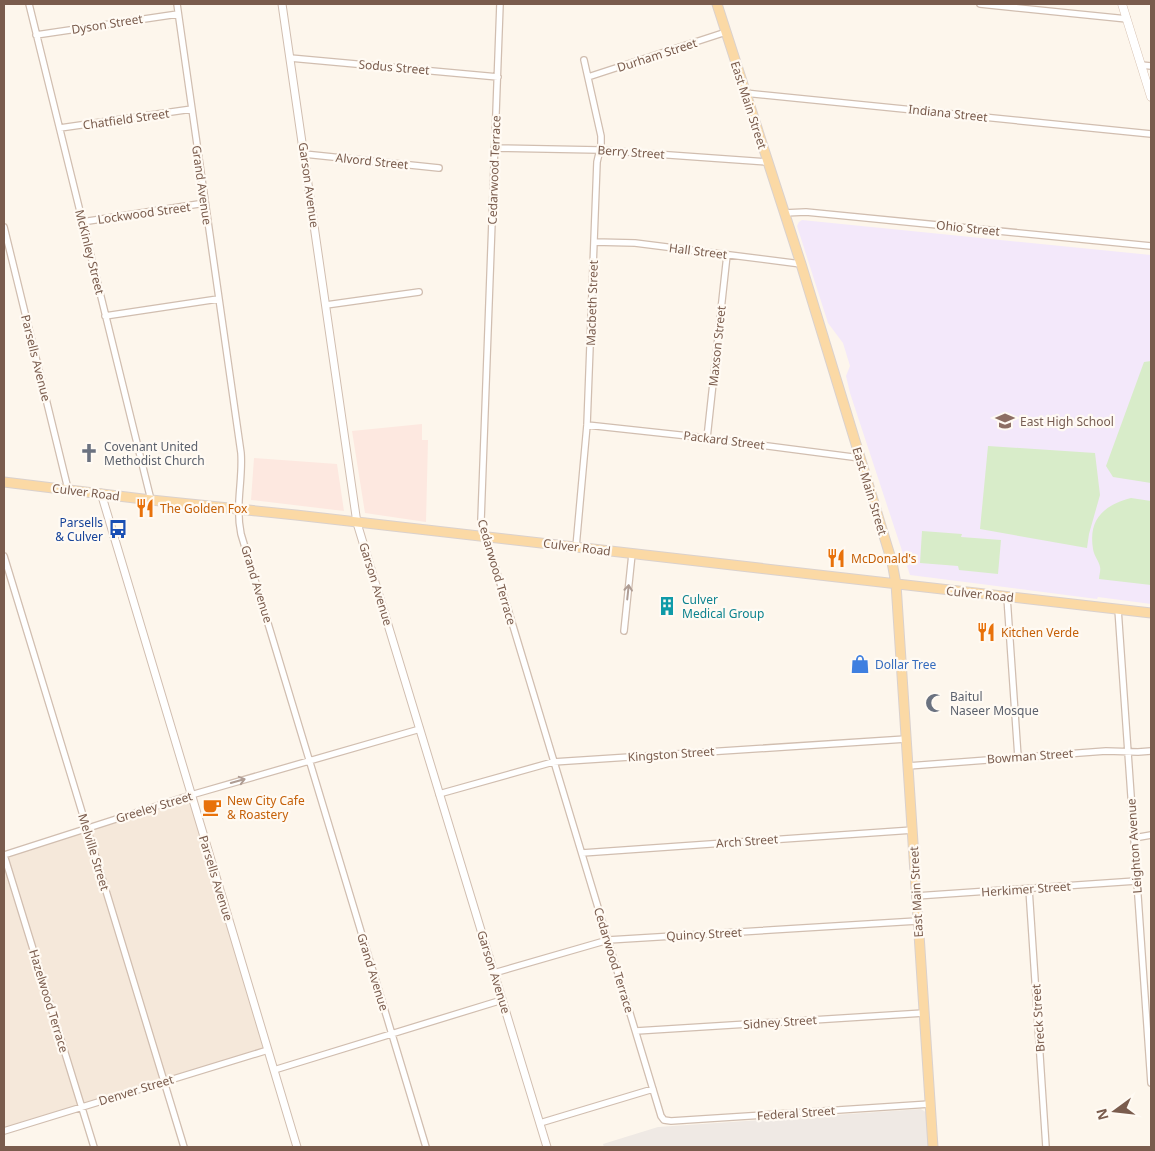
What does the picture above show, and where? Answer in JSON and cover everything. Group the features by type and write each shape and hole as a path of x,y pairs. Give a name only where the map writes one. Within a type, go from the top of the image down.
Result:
{"main road":[{"name":"East Main Street","path":"716,4 801,264 892,562 896,584 933,1147"},
{"path":"1122,4 1151,97"},
{"name":"Culver Road","path":"4,482 1151,613"}],"street":[{"name":"McKinley Street","path":"29,4 151,500"},
{"name":"Grand Avenue","path":"177,4 241,453 242,464 238,509 241,534 426,1147"},
{"name":"Garson Avenue","path":"282,4 358,522 547,1147"},
{"name":"Cedarwood Terrace","path":"500,4 481,512 485,537 662,1118"},
{"path":"980,4 1127,19"},
{"name":"Dyson Street","path":"36,35 178,14"},
{"name":"Durham Street","path":"588,77 726,32"},
{"name":"Sodus Street","path":"290,58 498,77"},
{"name":"Macbeth Street","path":"576,547 587,425 597,162 601,136 584,60"},
{"path":"1141,65 1151,66"},
{"name":"Indiana Street","path":"745,94 1151,134"},
{"name":"Chatfield Street","path":"60,128 192,109"},
{"name":"Berry Street","path":"494,148 599,150 767,162"},
{"name":"Alvord Street","path":"304,154 440,168"},
{"name":"Lockwood Street","path":"82,222 205,204"},
{"name":"Ohio Street","path":"784,213 799,211 1151,246"},
{"name":"Parsells Avenue","path":"4,227 68,490"},
{"name":"Hall Street","path":"594,242 635,243 801,264"},
{"name":"Maxson Street","path":"707,438 727,255"},
{"path":"326,305 419,292"},
{"path":"105,316 218,299"},
{"name":"Packard Street","path":"587,425 860,458"},
{"name":"Parsells Avenue","path":"101,493 297,1147"},
{"path":"624,631 632,554"},
{"name":"Melville Street","path":"4,556 184,1147"},
{"path":"1007,597 1018,757"},
{"name":"Leighton Avenue","path":"1118,609 1136,881 1149,1010 1151,1083"},
{"name":"Greeley Street","path":"4,855 191,795 420,729"},
{"name":"Kingston Street","path":"439,794 553,762 906,739"},
{"name":"Bowman Street","path":"908,766 1106,751 1151,751"},
{"name":"Arch Street","path":"582,853 912,830"},
{"path":"1134,838 1151,835"},
{"name":"Hazelwood Terrace","path":"4,855 94,1147"},
{"name":"Herkimer Street","path":"916,896 1136,881"},
{"name":"Breck Street","path":"1029,889 1046,1147"},
{"name":"Quincy Street","path":"494,973 608,940 918,922"},
{"path":"274,1070 502,1000"},
{"name":"Sidney Street","path":"636,1032 924,1013"},
{"name":"Denver Street","path":"4,1131 268,1050"},
{"path":"540,1123 652,1089"},
{"name":"Federal Street","path":"662,1118 671,1122 930,1104"}],"shaded area":[{"name":"East High School","path":"802,220 1151,255 1151,604 910,575 850,393 846,376 850,366 843,343 828,323 797,226"},
{"path":"422,424 422,440 428,440 426,522 365,513 352,431"},
{"path":"254,458 337,464 344,511 251,500"},
{"path":"191,795 268,1050 4,1131 4,853"},
{"path":"921,1109 927,1113 929,1147 604,1147 603,1144 658,1127"}],"green space":[{"path":"1151,361 1151,483 1113,477 1106,466 1144,362"},
{"path":"988,446 1095,453 1100,495 1087,548 980,529"},
{"path":"1131,498 1151,501 1151,585 1099,579 1100,568 1094,552 1092,538 1096,521 1106,509"},
{"path":"922,531 962,534 961,537 1001,540 998,574 959,570 958,566 920,563"}],"place":[{"name":"East High School","path":"1005,421"},
{"name":"Covenant United Methodist Church","path":"89,453"},
{"name":"The Golden Fox","path":"145,508"},
{"name":"Parsells & Culver","path":"118,529"},
{"name":"McDonald's","path":"836,558"},
{"name":"Culver Medical Group","path":"667,606"},
{"name":"Kitchen Verde","path":"986,632"},
{"name":"Dollar Tree","path":"860,664"},
{"name":"Baitul Naseer Mosque","path":"935,703"},
{"name":"New City Cafe & Roastery","path":"212,807"}]}
